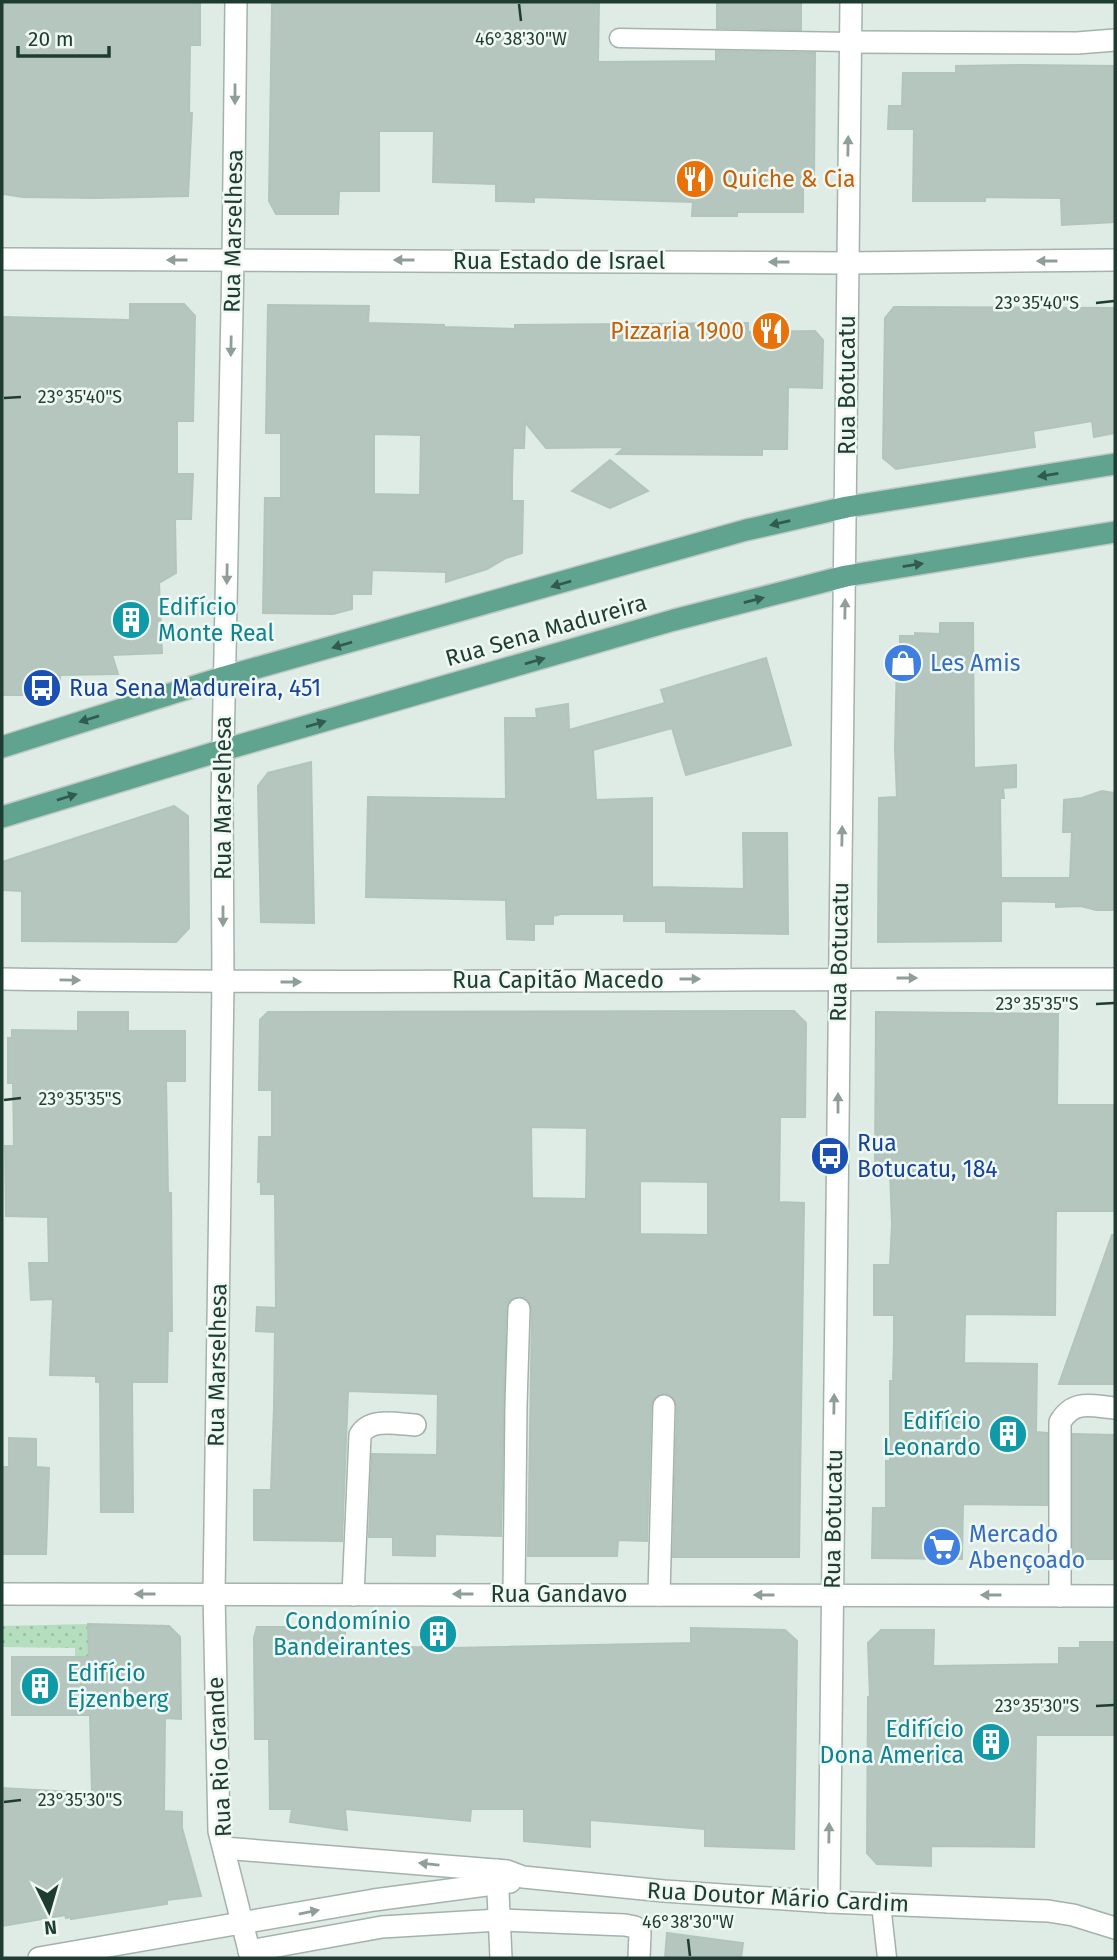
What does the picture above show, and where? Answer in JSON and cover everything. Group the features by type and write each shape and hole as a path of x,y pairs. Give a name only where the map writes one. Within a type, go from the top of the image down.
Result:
{"main road":[{"name":"Rua Sena Madureira","path":"2,747 224,677 746,530 846,507 1115,464"},
{"name":"Rua Sena Madureira","path":"2,817 223,750 661,624 846,576 1115,533"}],"street":[{"name":"Rua Marselhesa","path":"214,1594 223,982 224,677 236,2"},
{"name":"Rua Botucatu","path":"829,1902 851,2"},
{"path":"850,42 1077,43 1115,40"},
{"name":"Rua Estado de Israel","path":"2,259 847,263 1115,260"},
{"name":"Rua Capitão Macedo","path":"2,979 223,982 1115,979"},
{"path":"514,1594 519,1309"},
{"path":"659,1595 664,1406"},
{"path":"1060,1595 1060,1422 1067,1411 1078,1406 1115,1408"},
{"path":"353,1595 360,1435 364,1429 375,1423 415,1425"},
{"name":"Rua Gandavo","path":"2,1594 1115,1596"},
{"name":"Rua Rio Grande","path":"214,1594 217,1817 250,1955"},
{"name":"Rua Doutor Mário Cardim","path":"224,1848 497,1876"},
{"name":"Rua Doutor Mário Cardim","path":"39,1958 242,1924 512,1872 523,1877 664,1891 829,1902 1048,1911 1073,1915 1115,1928"},
{"path":"497,1876 501,1958"},
{"path":"250,1955 382,1927 499,1920 635,1927 640,1933 639,1958"}],"lane":[{"path":"619,38 850,42"},
{"path":"881,1904 887,1958"}],"green space":[{"path":"88,1624 90,1695 75,1695 75,1648 2,1647 2,1626"}],"building":[{"path":"2,2 200,2 200,45 190,45 189,113 192,113 188,196 96,198 23,197 2,194"},
{"path":"272,2 599,2 598,62 716,61 716,51 815,53 814,181 803,181 803,212 737,212 737,216 692,216 693,202 534,197 534,202 496,201 496,184 433,182 434,131 379,131 379,191 339,191 338,214 276,214 269,201"},
{"path":"717,2 801,2 801,30 717,28"},
{"path":"956,66 1115,66 1115,222 1062,225 1061,198 985,197 985,201 913,201 914,129 888,129 889,106 902,106 903,73 956,73"},
{"path":"130,304 184,304 195,316 193,421 177,421 177,474 193,474 191,519 175,519 176,573 159,583 162,653 112,655 118,674 60,675 60,696 38,703 37,695 2,695 2,317 130,320"},
{"path":"268,305 369,306 368,323 444,327 515,329 515,325 748,323 748,332 815,331 823,340 822,388 788,387 787,449 762,449 762,455 617,454 625,447 546,448 525,422 524,448 513,448 512,477 512,501 523,501 522,553 506,558 487,569 446,582 446,572 372,570 371,594 352,594 352,609 333,614 263,613 265,498 281,498 281,433 266,433","holes":["374,434 421,435 420,495 374,494"]},
{"path":"894,307 1115,308 1115,433 1094,437 1092,421 1033,431 1035,447 896,469 883,458 885,318"},
{"path":"610,460 648,491 610,508 572,491"},
{"path":"940,623 973,623 974,768 1016,765 1016,787 1003,788 1004,798 1000,798 1001,878 1070,878 1072,832 1063,832 1064,800 1082,798 1102,791 1115,793 1115,910 1096,910 1081,906 1056,907 1056,902 1001,901 1001,941 878,942 879,798 897,797 895,749 900,636 915,636 915,633 940,634"},
{"path":"766,658 791,745 686,775 672,728 593,750 596,800 652,798 652,887 744,889 743,833 787,833 788,934 666,932 666,921 624,921 624,914 561,914 553,916 553,924 534,924 534,940 507,939 506,900 366,897 368,797 506,799 505,718 537,718 536,709 568,704 569,730 665,703 661,690"},
{"path":"311,762 314,923 261,922 258,786 268,773"},
{"path":"174,806 188,816 189,928 176,942 22,941 22,891 2,890 2,862"},
{"path":"794,1011 806,1023 805,1117 780,1117 779,1202 804,1203 799,1557 673,1557 677,1406 671,1395 664,1393 653,1399 651,1406 647,1541 618,1540 617,1556 528,1556 532,1309 526,1298 519,1296 508,1302 506,1309 501,1536 435,1534 435,1556 393,1555 393,1537 369,1537 372,1454 437,1455 438,1394 348,1391 342,1541 254,1540 254,1490 271,1490 274,1408 275,1332 256,1331 257,1307 276,1308 275,1194 261,1194 261,1182 258,1182 259,1137 272,1137 272,1090 259,1090 260,1020 268,1012","holes":["531,1127 587,1128 586,1199 532,1198","640,1181 708,1182 708,1235 640,1234"]},
{"path":"78,1012 128,1012 128,1031 185,1031 185,1081 166,1081 168,1193 171,1193 172,1331 168,1331 167,1382 132,1382 133,1512 101,1512 100,1382 96,1382 96,1376 50,1375 53,1299 31,1300 29,1263 49,1263 48,1217 6,1216 5,1146 14,1146 13,1083 8,1083 8,1038 12,1038 12,1030 78,1031"},
{"path":"876,1012 1058,1014 1057,1105 1115,1105 1115,1211 1056,1211 1055,1315 965,1314 964,1363 1037,1364 1036,1432 1047,1433 1047,1505 963,1504 962,1559 872,1558 873,1508 886,1508 886,1461 890,1461 890,1381 893,1381 894,1343 894,1315 874,1315 874,1265 890,1265 892,1224 890,1171 875,1171"},
{"path":"1112,1235 1115,1235 1115,1384 1059,1384"},
{"path":"1073,1434 1115,1435 1115,1559 1073,1559"},
{"path":"9,1438 36,1439 36,1467 49,1468 46,1554 2,1554 2,1467 9,1467"},
{"path":"88,1624 169,1626 180,1637 181,1719 165,1718 164,1811 182,1812 182,1828 201,1896 71,1919 65,1915 2,1926 2,1788 92,1793 90,1715 12,1715 12,1657 89,1657"},
{"path":"257,1627 345,1627 345,1648 425,1647 424,1627 453,1627 453,1648 691,1643 691,1628 785,1630 797,1641 794,1849 705,1846 705,1829 590,1820 590,1847 524,1841 524,1809 471,1809 470,1821 345,1809 347,1830 290,1822 292,1809 270,1809 269,1739 255,1739 254,1638"},
{"path":"881,1630 934,1630 933,1666 1059,1664 1059,1648 1080,1648 1080,1642 1115,1642 1114,1735 1036,1735 1034,1847 931,1846 931,1866 877,1864 867,1853 870,1697 868,1643"},
{"path":"667,1933 743,1943 741,1958 665,1958"}],"place":[{"name":"Quiche & Cia","path":"695,179"},
{"name":"Pizzaria 1900","path":"771,331"},
{"name":"Edifício Monte Real","path":"131,620"},
{"name":"Les Amis","path":"903,663"},
{"name":"Rua Sena Madureira, 451","path":"42,688"},
{"name":"Rua Botucatu, 184","path":"830,1156"},
{"name":"Edifício Leonardo","path":"1008,1434"},
{"name":"Mercado Abençoado","path":"942,1547"},
{"name":"Condomínio Bandeirantes","path":"438,1634"},
{"name":"Edifício Ejzenberg","path":"40,1686"},
{"name":"Edifício Dona America","path":"991,1742"}]}
